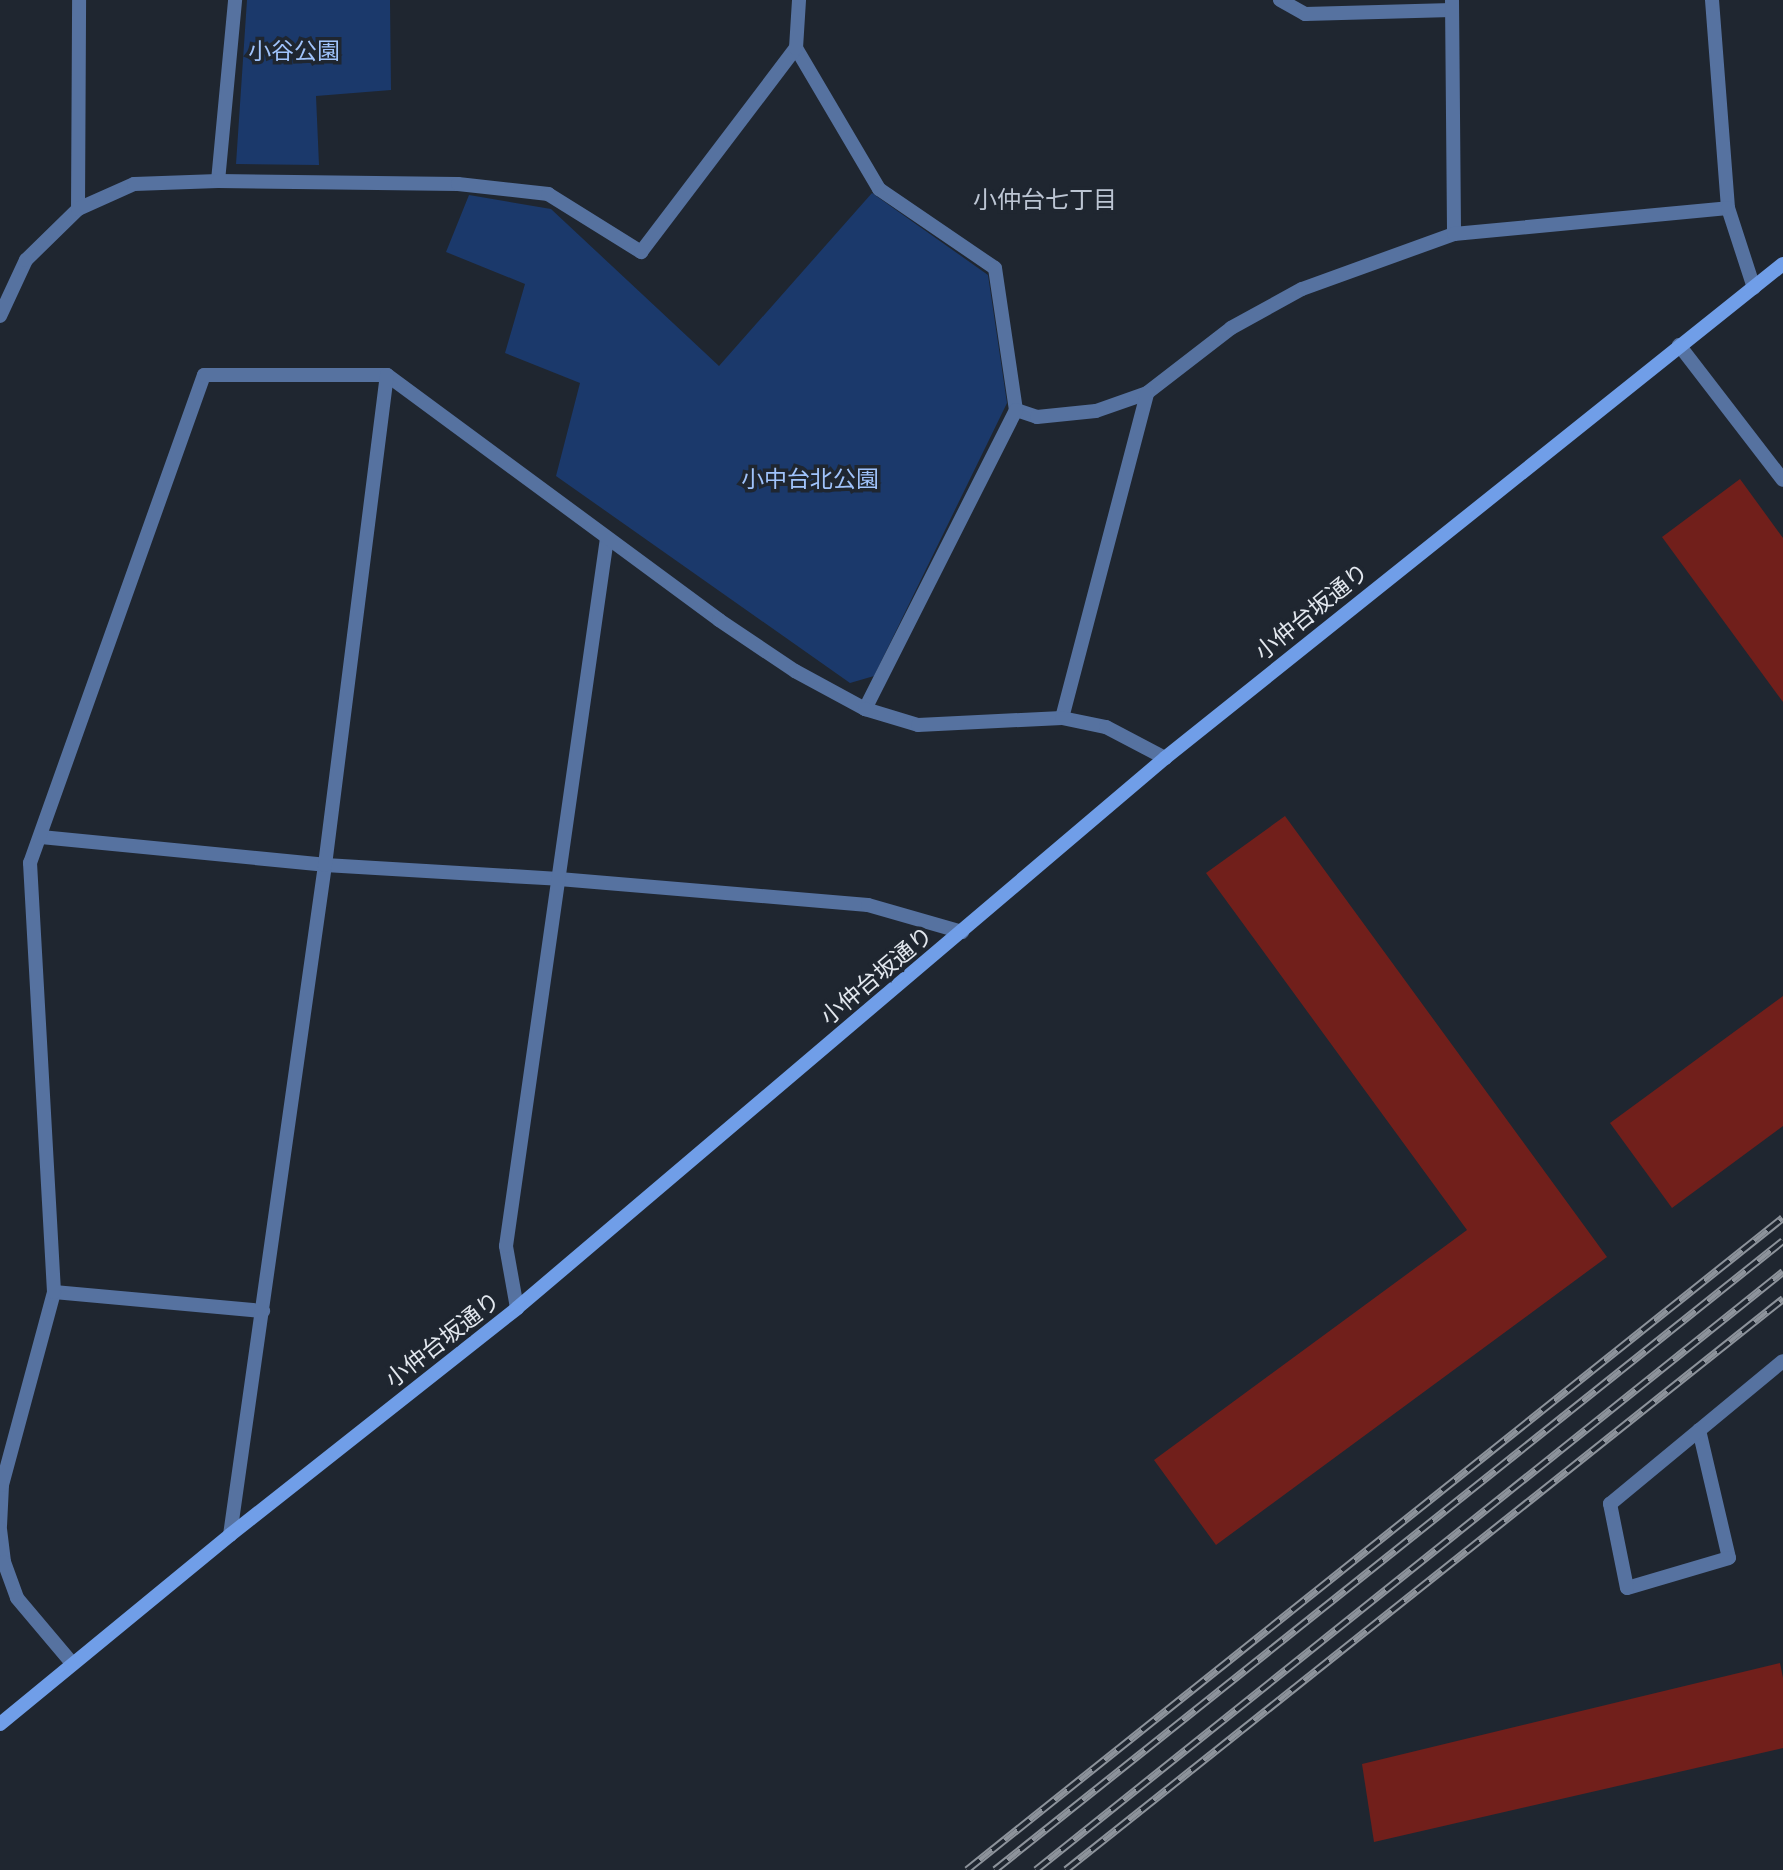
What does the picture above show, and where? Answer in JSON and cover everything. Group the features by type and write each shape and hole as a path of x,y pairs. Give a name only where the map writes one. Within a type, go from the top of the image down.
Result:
{"street":[{"path":"78,209 79,0"},
{"path":"218,181 235,0"},
{"path":"0,316 26,260 78,209 134,184 218,181 458,184 548,194 641,251 796,48 799,0"},
{"path":"1279,0 1305,14 1452,5 1454,234"},
{"path":"1712,0 1728,208 1754,288"},
{"path":"796,48 879,189 995,268 1016,410 865,709"},
{"path":"1016,410 1037,417 1096,411 1147,393 1231,328 1302,289 1454,234 1728,208"},
{"name":"小仲台坂通り","path":"0,1724 230,1535 517,1308 1165,758 1783,264"},
{"path":"1679,345 1783,480"},
{"path":"72,1663 18,1598 4,1562 0,1528 2,1485 54,1292 30,863 204,375 387,375 607,538 795,671 865,709 918,725 1062,718 1106,727 1165,758"},
{"path":"230,1535 325,865 387,375"},
{"path":"1062,718 1147,393"},
{"path":"517,1308 506,1246 607,538"},
{"path":"41,837 325,865 559,879 868,905 962,932"},
{"path":"54,1292 263,1311"},
{"path":"1699,1430 1729,1558 1627,1588 1610,1504 1699,1430 1783,1361"}],"green space":[{"name":"小谷公園","path":"247,0 390,0 391,90 316,96 319,165 236,164"},
{"name":"小中台北公園","path":"872,193 988,275 1007,403 874,676 850,683 556,476 580,383 505,353 525,284 446,252 469,195 551,209 719,366"}],"building":[{"path":"1740,479 1783,538 1783,702 1662,537"},
{"path":"1285,816 1607,1257 1216,1545 1154,1460 1467,1230 1206,873"},
{"path":"1783,996 1783,1126 1672,1208 1610,1123"},
{"path":"1780,1663 1783,1678 1783,1748 1374,1842 1362,1764"}],"railway":[{"path":"967,1870 1783,1218"},
{"path":"995,1870 1783,1241"},
{"path":"1036,1870 1783,1272"},
{"path":"1066,1870 1783,1299"}],"district":[{"name":"小仲台七丁目","path":"1045,200"}]}
